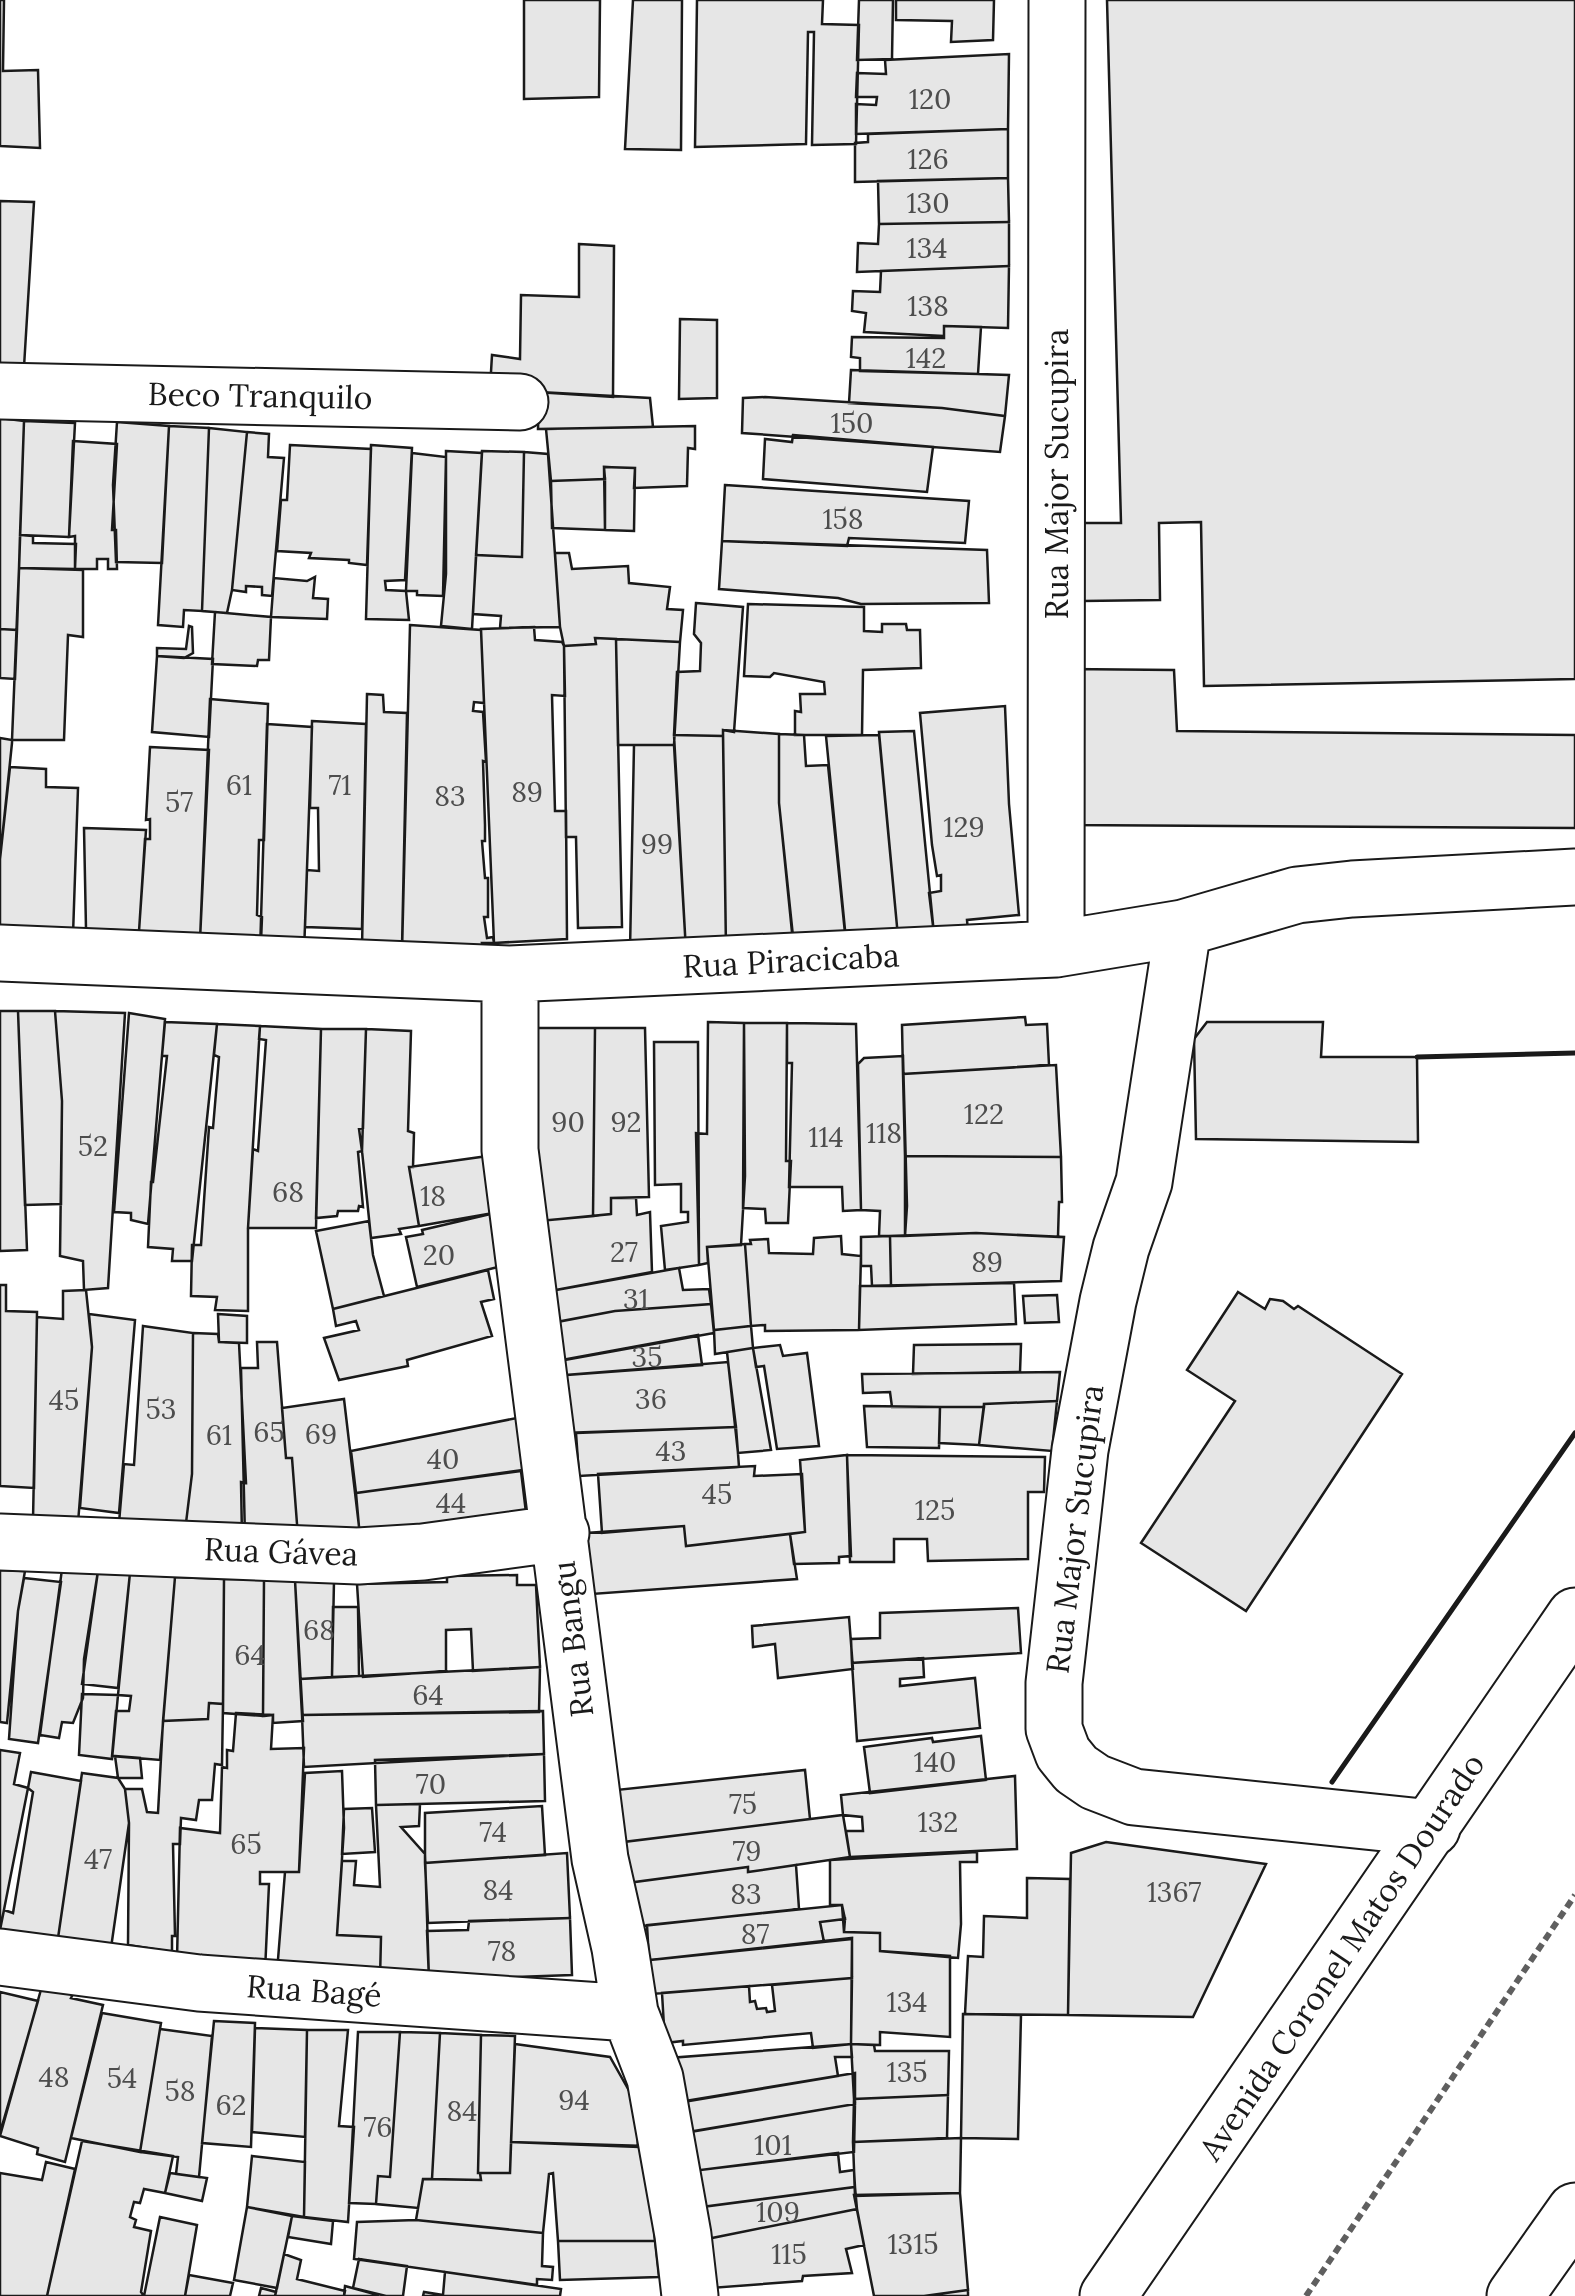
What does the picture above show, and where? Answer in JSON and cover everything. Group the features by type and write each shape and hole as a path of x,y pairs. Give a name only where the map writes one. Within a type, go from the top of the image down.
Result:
{"street":[{"name":"Rua Major Sucupira","path":"1056,0 1056,949"},
{"name":"Beco Tranquilo","path":"0,391 520,402"},
{"name":"Rua Piracicaba","path":"0,952 510,974 1056,949 1183,928 1297,895 1575,877"},
{"name":"Rua Major Sucupira","path":"1183,928 1144,1182 1108,1301 1080,1450 1054,1683 1054,1729 1063,1753 1076,1769 1095,1782 1134,1796 1432,1828"},
{"name":"Rua Bangu","path":"510,974 510,1150 600,1859 630,2014 656,2078 684,2236 690,2296"},
{"name":"Rua Gávea","path":"0,1542 358,1556 422,1552 561,1533"},
{"name":"Avenida Coronel Matos Dourado","path":"1108,2296 1575,1616"},
{"name":"Rua Bagé","path":"0,1958 198,1983 630,2014"},
{"path":"1514,2296 1575,2211"},
{"path":"1147,2296 1160,2223"}],"path":[{"path":"1306,2296 1575,1896"}],"building":[{"path":"0,0 4,0 3,71 38,70 40,148 0,146"},
{"path":"524,0 600,0 599,97 524,99"},
{"path":"633,0 682,0 681,150 625,149"},
{"path":"697,0 823,0 822,24 859,25 856,144 812,145 814,32 808,32 806,144 695,147"},
{"path":"859,0 893,0 892,59 857,60"},
{"path":"896,0 994,0 993,40 951,42 952,21 896,20"},
{"path":"1107,0 1575,0 1575,679 1204,686 1201,522 1159,523 1160,600 1083,601 1082,523 1121,523"},
{"path":"1009,54 1008,129 856,134 856,104 876,105 877,97 856,97 857,73 886,74 885,60"},
{"path":"1008,129 1008,178 855,182 855,143 868,142 868,134"},
{"path":"1008,178 1009,222 879,224 878,181"},
{"path":"0,201 34,202 24,367 0,366"},
{"path":"1009,222 1009,266 857,272 858,243 878,244 879,224"},
{"path":"579,244 614,246 613,397 490,389 492,355 520,359 521,295 579,297"},
{"path":"1009,266 1008,328 944,326 944,336 864,332 866,313 852,311 853,291 880,292 881,271"},
{"path":"680,319 717,320 717,398 679,399"},
{"path":"944,326 981,327 978,374 860,371 860,358 851,357 852,337 944,338"},
{"path":"851,370 1009,375 1005,416 849,403"},
{"path":"539,392 650,398 653,427 538,429"},
{"path":"743,398 942,408 1005,416 1000,452 742,433"},
{"path":"0,418 24,421 17,630 0,629"},
{"path":"24,421 75,423 69,537 20,535"},
{"path":"117,422 169,426 162,563 116,562 113,485"},
{"path":"169,426 209,428 202,611 184,610 183,627 158,625"},
{"path":"695,426 695,449 688,448 687,486 634,488 635,468 604,467 605,479 551,481 546,429"},
{"path":"209,428 247,432 227,613 202,611"},
{"path":"247,432 269,434 268,457 284,458 272,596 262,595 262,587 246,586 246,592 232,590"},
{"path":"793,435 933,447 927,492 763,479 765,439 792,442"},
{"path":"73,441 117,444 112,530 116,530 117,569 108,569 108,559 97,559 97,569 75,569 75,536 69,537"},
{"path":"290,445 371,449 367,565 309,558 311,553 277,551 281,500 287,500"},
{"path":"371,445 412,448 405,580 385,581 386,590 406,591 409,620 366,619"},
{"path":"446,451 482,453 472,629 441,626 446,574"},
{"path":"482,451 524,452 522,557 476,555"},
{"path":"524,452 548,454 560,627 500,628 501,616 473,614 476,555 522,557"},
{"path":"412,453 446,457 443,596 406,591"},
{"path":"604,467 635,468 634,531 605,530"},
{"path":"605,479 605,530 552,528 551,481"},
{"path":"725,485 969,501 965,543 849,538 847,546 722,541"},
{"path":"20,535 33,536 33,543 76,544 75,569 19,568"},
{"path":"722,541 987,550 989,603 861,604 838,598 719,589"},
{"path":"555,553 569,553 572,569 628,566 629,583 670,587 667,609 683,610 680,642 595,638 596,644 564,646"},
{"path":"19,568 83,570 83,637 68,635 64,740 12,740"},
{"path":"315,577 313,598 328,599 327,619 271,617 274,578 307,581"},
{"path":"696,603 743,607 734,732 723,730 723,736 674,735 677,672 700,671 701,643 694,634"},
{"path":"748,604 864,607 864,631 882,632 882,624 906,624 907,630 920,630 921,668 863,670 862,735 795,735 795,711 801,712 800,694 825,694 824,682 774,673 770,677 744,676"},
{"path":"215,612 271,617 269,660 258,660 257,666 212,664"},
{"path":"410,625 481,630 484,703 474,702 473,711 483,712 486,762 483,761 482,841 488,878 488,917 484,917 487,938 493,937 494,943 482,943 484,952 402,953"},
{"path":"189,626 193,653 184,658 157,656 157,648 186,649"},
{"path":"534,627 535,640 562,642 564,646 565,696 552,695 555,811 566,811 567,939 494,943 481,629"},
{"path":"0,629 17,630 15,679 0,678"},
{"path":"595,638 616,639 622,927 578,928 576,837 566,837 564,646 596,644"},
{"path":"616,639 680,642 674,745 618,745"},
{"path":"157,656 213,659 209,737 152,732"},
{"path":"1067,669 1174,670 1177,731 1575,735 1575,828 1067,825"},
{"path":"367,694 383,695 384,712 407,713 402,947 362,948"},
{"path":"210,699 268,704 264,840 259,840 257,915 262,917 261,942 200,940"},
{"path":"1005,706 1019,915 967,920 968,931 934,934 929,893 941,891 941,875 937,876 932,845 920,713"},
{"path":"312,721 366,724 362,929 305,927 307,870 319,871 318,808 310,808"},
{"path":"267,724 312,727 304,953 260,952"},
{"path":"723,730 779,734 779,803 793,942 726,950"},
{"path":"914,731 934,934 898,937 879,732"},
{"path":"779,734 804,735 806,766 828,765 846,943 794,946 779,803"},
{"path":"674,735 723,736 726,950 686,951"},
{"path":"879,735 898,937 847,950 826,736"},
{"path":"0,738 12,743 0,859"},
{"path":"634,745 674,745 686,951 630,950"},
{"path":"150,747 209,750 200,940 138,947 145,839 150,839 150,819 146,820"},
{"path":"10,767 46,769 46,787 78,788 73,935 0,931 0,859"},
{"path":"84,828 146,830 139,931 86,929"},
{"path":"0,1011 18,1011 27,1250 0,1251"},
{"path":"18,1011 55,1011 62,1101 61,1204 25,1205"},
{"path":"55,1011 125,1013 108,1288 84,1290 83,1261 60,1256 62,1101"},
{"path":"129,1013 165,1019 148,1224 131,1220 131,1213 114,1212"},
{"path":"1025,1017 1026,1025 1047,1024 1049,1065 903,1074 902,1025"},
{"path":"165,1022 217,1024 192,1261 172,1261 173,1249 148,1247 151,1182 167,1056 162,1056"},
{"path":"708,1022 744,1023 745,1176 741,1245 707,1247 708,1263 699,1265 696,1133 707,1134"},
{"path":"1207,1022 1323,1022 1321,1057 1417,1057 1418,1142 1196,1139 1194,1039"},
{"path":"744,1023 787,1023 786,1161 791,1161 788,1223 766,1223 765,1209 743,1208"},
{"path":"787,1023 856,1024 861,1210 843,1211 842,1187 789,1187 792,1063 787,1063"},
{"path":"217,1024 260,1026 248,1228 248,1311 215,1310 217,1297 191,1296 192,1245 201,1245 209,1127 213,1128 219,1057 214,1055"},
{"path":"260,1026 321,1029 316,1228 248,1228 266,1040 259,1039"},
{"path":"526,1028 595,1028 593,1216 528,1222"},
{"path":"595,1028 645,1028 649,1197 611,1198 611,1214 593,1216"},
{"path":"321,1029 366,1029 363,1128 359,1129 362,1151 358,1152 363,1207 316,1218"},
{"path":"366,1029 411,1031 408,1131 414,1133 413,1167 409,1167 419,1226 399,1229 401,1234 371,1238 362,1151"},
{"path":"654,1042 698,1042 699,1265 665,1270 661,1226 688,1222 688,1212 681,1212 681,1184 655,1185"},
{"path":"903,1056 905,1236 879,1236 880,1211 861,1210 858,1064 864,1058"},
{"path":"1056,1065 1061,1157 905,1156 903,1074"},
{"path":"495,1155 499,1212 419,1226 409,1167"},
{"path":"905,1156 1061,1157 1058,1237 976,1233 905,1236"},
{"path":"611,1198 636,1198 637,1215 650,1212 652,1272 545,1292 539,1221 611,1214"},
{"path":"499,1212 502,1266 417,1287 406,1237"},
{"path":"369,1221 384,1296 333,1309 316,1231"},
{"path":"976,1233 1064,1237 1061,1281 891,1286 890,1236"},
{"path":"841,1236 842,1254 861,1256 859,1330 765,1331 765,1325 751,1326 745,1244 768,1239 769,1253 813,1254 814,1238"},
{"path":"890,1236 891,1286 872,1286 871,1266 861,1266 861,1237"},
{"path":"745,1244 751,1326 714,1330 707,1247"},
{"path":"679,1268 683,1290 709,1289 711,1304 615,1311 547,1324 545,1292"},
{"path":"488,1270 494,1299 481,1302 492,1336 407,1360 408,1366 339,1380 324,1338 359,1330 356,1321 336,1326 333,1309"},
{"path":"1014,1283 1016,1324 859,1330 860,1286"},
{"path":"0,1285 6,1285 6,1311 37,1312 34,1488 0,1486"},
{"path":"86,1290 92,1347 78,1523 33,1520 37,1317 63,1319 63,1291"},
{"path":"1238,1292 1265,1309 1270,1299 1283,1301 1294,1309 1298,1306 1402,1374 1246,1611 1141,1543 1235,1401 1187,1370"},
{"path":"1057,1295 1059,1322 1025,1323 1023,1296"},
{"path":"711,1304 714,1333 559,1361 551,1323 615,1311"},
{"path":"89,1314 135,1320 119,1513 80,1508 92,1347"},
{"path":"218,1314 247,1316 247,1343 219,1342"},
{"path":"143,1326 193,1333 192,1474 185,1531 119,1523 124,1464 134,1465"},
{"path":"751,1326 753,1348 715,1354 714,1330"},
{"path":"193,1333 218,1334 219,1342 239,1343 246,1483 241,1482 242,1536 185,1531 192,1474"},
{"path":"698,1335 702,1365 554,1376 551,1362"},
{"path":"257,1342 277,1342 286,1458 292,1458 298,1537 245,1537 241,1368 258,1368"},
{"path":"1021,1344 1020,1372 913,1374 914,1345"},
{"path":"780,1345 783,1356 807,1353 819,1446 777,1449 764,1366 756,1367 753,1348"},
{"path":"753,1348 771,1450 738,1453 727,1352"},
{"path":"728,1362 736,1427 562,1433 554,1376"},
{"path":"1060,1372 1057,1401 984,1407 892,1407 890,1392 863,1393 862,1374"},
{"path":"344,1399 360,1535 298,1537 292,1458 286,1458 282,1408"},
{"path":"1057,1401 1052,1451 979,1445 984,1404"},
{"path":"864,1406 940,1407 939,1448 867,1447"},
{"path":"940,1407 984,1407 979,1445 939,1443"},
{"path":"522,1417 530,1469 356,1493 351,1451"},
{"path":"736,1427 739,1467 579,1476 576,1433"},
{"path":"847,1455 851,1556 839,1557 839,1563 794,1564 790,1534 805,1532 800,1460"},
{"path":"847,1455 1045,1457 1044,1492 1028,1492 1028,1559 928,1561 927,1539 894,1539 894,1562 850,1562"},
{"path":"755,1466 754,1476 802,1474 805,1532 686,1546 684,1526 602,1533 598,1474"},
{"path":"521,1471 527,1521 360,1538 356,1493"},
{"path":"684,1526 686,1546 790,1534 797,1579 592,1594 587,1533"},
{"path":"62,1569 98,1571 84,1659 83,1698 73,1723 62,1722 59,1738 40,1735"},
{"path":"0,1570 25,1571 7,1723 0,1722"},
{"path":"98,1571 130,1573 118,1688 82,1684"},
{"path":"130,1573 175,1577 160,1760 112,1756 116,1711 129,1711 131,1696 118,1695"},
{"path":"517,1575 517,1585 536,1585 540,1667 473,1671 471,1629 446,1630 446,1671 363,1677 357,1584 447,1582 447,1576"},
{"path":"175,1577 224,1579 223,1704 209,1703 208,1719 163,1721"},
{"path":"24,1578 61,1582 38,1743 9,1739"},
{"path":"224,1579 264,1579 263,1716 223,1713"},
{"path":"264,1579 295,1580 303,1721 273,1723 273,1715 263,1716"},
{"path":"295,1580 334,1581 332,1677 300,1679"},
{"path":"333,1607 358,1607 359,1676 332,1677"},
{"path":"1018,1608 1021,1653 852,1663 851,1639 880,1638 880,1613"},
{"path":"849,1617 853,1669 778,1678 775,1644 753,1647 752,1626"},
{"path":"923,1658 924,1677 900,1679 900,1686 975,1678 980,1728 857,1741 852,1663"},
{"path":"540,1667 539,1712 302,1715 300,1679"},
{"path":"82,1694 118,1695 112,1759 79,1755"},
{"path":"209,1703 223,1704 222,1765 215,1764 212,1800 199,1800 196,1820 181,1818 180,1844 173,1844 172,1952 128,1945 129,1823 125,1789 142,1789 147,1812 158,1813 163,1721 208,1719"},
{"path":"543,1711 544,1754 304,1767 302,1715"},
{"path":"236,1713 273,1715 271,1749 304,1748 299,1872 260,1872 260,1884 269,1884 265,1971 177,1959 180,1828 220,1833 222,1767 227,1768 227,1750 233,1751"},
{"path":"981,1736 986,1780 870,1793 864,1747"},
{"path":"0,1750 20,1753 14,1784 28,1788 0,1930"},
{"path":"544,1754 545,1801 376,1805 375,1760"},
{"path":"115,1756 140,1758 142,1778 118,1778"},
{"path":"805,1770 810,1819 623,1842 616,1790"},
{"path":"342,1771 344,1828 337,1935 381,1937 380,1979 277,1972 285,1872 299,1872 305,1773"},
{"path":"31,1772 81,1781 58,1938 0,1930 4,1910 13,1913 33,1792 28,1788"},
{"path":"82,1773 118,1778 125,1789 129,1823 111,1948 58,1938"},
{"path":"1015,1776 1017,1849 850,1857 846,1831 863,1831 862,1817 843,1815 841,1795"},
{"path":"420,1804 419,1826 401,1827 425,1854 429,1980 380,1979 381,1937 337,1935 342,1861 356,1861 354,1885 380,1887 376,1805"},
{"path":"542,1806 545,1855 425,1863 425,1813"},
{"path":"372,1808 375,1852 342,1854 344,1809"},
{"path":"843,1815 850,1857 748,1872 748,1867 627,1883 623,1842"},
{"path":"1106,1842 1266,1864 1193,2017 1068,2015 1071,1853"},
{"path":"977,1852 977,1862 960,1862 958,1958 880,1951 880,1933 844,1932 842,1905 830,1905 830,1860"},
{"path":"567,1853 570,1918 428,1923 425,1863"},
{"path":"796,1865 799,1909 632,1927 627,1883 748,1867 748,1872"},
{"path":"1027,1878 1070,1879 1068,2015 965,2014 968,1956 983,1957 984,1916 1027,1918"},
{"path":"842,1905 845,1919 820,1922 824,1942 649,1960 647,1925"},
{"path":"570,1918 572,1975 429,1980 427,1931 468,1930 469,1921"},
{"path":"845,1919 844,1932 880,1933 880,1951 950,1956 950,2037 880,2032 880,2045 851,2044 852,1939 824,1942 820,1922"},
{"path":"852,1938 852,1978 652,1994 649,1960"},
{"path":"852,1978 851,2044 813,2048 811,2033 683,2045 683,2041 665,2043 662,1993 749,1986 750,2002 755,2001 757,2009 766,2008 767,2012 775,2011 772,1985"},
{"path":"42,1986 74,1992 71,1998 103,2005 65,2162 0,2136"},
{"path":"0,1992 38,2001 0,2133"},
{"path":"102,2013 161,2023 140,2152 71,2138"},
{"path":"963,2014 1021,2015 1018,2139 961,2138"},
{"path":"214,2021 255,2023 251,2147 202,2143"},
{"path":"255,2028 307,2030 305,2137 252,2132"},
{"path":"160,2029 212,2036 199,2177 176,2174 178,2157 140,2152"},
{"path":"307,2030 348,2030 339,2126 354,2127 348,2222 304,2217"},
{"path":"358,2032 400,2032 390,2177 378,2176 376,2204 349,2203"},
{"path":"400,2032 440,2033 432,2179 423,2179 418,2208 376,2204 378,2176 390,2177"},
{"path":"440,2033 481,2035 481,2180 432,2179"},
{"path":"481,2035 515,2036 510,2173 478,2173"},
{"path":"515,2044 610,2057 636,2103 638,2147 511,2142"},
{"path":"851,2044 852,2057 835,2057 838,2076 677,2103 669,2058"},
{"path":"851,2044 874,2045 875,2051 949,2051 948,2095 854,2099"},
{"path":"855,2073 855,2104 690,2132 685,2101"},
{"path":"948,2095 947,2138 853,2142 854,2099"},
{"path":"855,2104 854,2152 692,2171 682,2133"},
{"path":"961,2138 960,2193 855,2196 853,2142"},
{"path":"82,2141 173,2156 165,2193 144,2189 140,2203 134,2202 130,2217 136,2220 134,2227 151,2231 141,2292 144,2296 47,2296"},
{"path":"511,2142 646,2146 655,2241 558,2241 553,2173 549,2174 543,2233 416,2220 423,2179 481,2180 480,2173 510,2173"},
{"path":"838,2153 840,2172 854,2170 855,2187 694,2208 692,2171"},
{"path":"252,2156 305,2162 304,2217 247,2207"},
{"path":"46,2162 75,2169 47,2296 0,2296 0,2173 42,2180"},
{"path":"170,2173 207,2178 202,2201 165,2193"},
{"path":"855,2187 857,2209 707,2239 694,2208"},
{"path":"960,2193 968,2290 924,2296 874,2296 854,2195"},
{"path":"247,2207 292,2216 277,2288 234,2280"},
{"path":"857,2209 864,2245 846,2249 852,2273 711,2288 707,2239"},
{"path":"292,2216 333,2221 331,2244 288,2237"},
{"path":"160,2217 197,2225 185,2296 144,2296"},
{"path":"416,2220 543,2233 542,2266 553,2267 552,2280 537,2279 537,2285 354,2259 357,2222"},
{"path":"558,2241 655,2241 659,2277 560,2280"},
{"path":"284,2254 301,2260 297,2279 345,2291 344,2296 275,2296"},
{"path":"359,2259 407,2266 403,2296 353,2288"},
{"path":"445,2272 561,2289 560,2296 423,2296 424,2292 443,2295"},
{"path":"189,2275 233,2283 230,2296 185,2296"},
{"path":"345,2286 378,2295 378,2296 344,2296"},
{"path":"261,2288 276,2292 275,2296 259,2296"},
{"path":"968,2290 968,2296 924,2296"}],"wall":[{"path":"1417,1057 1575,1053"},
{"path":"1332,1782 1575,1433"}]}
